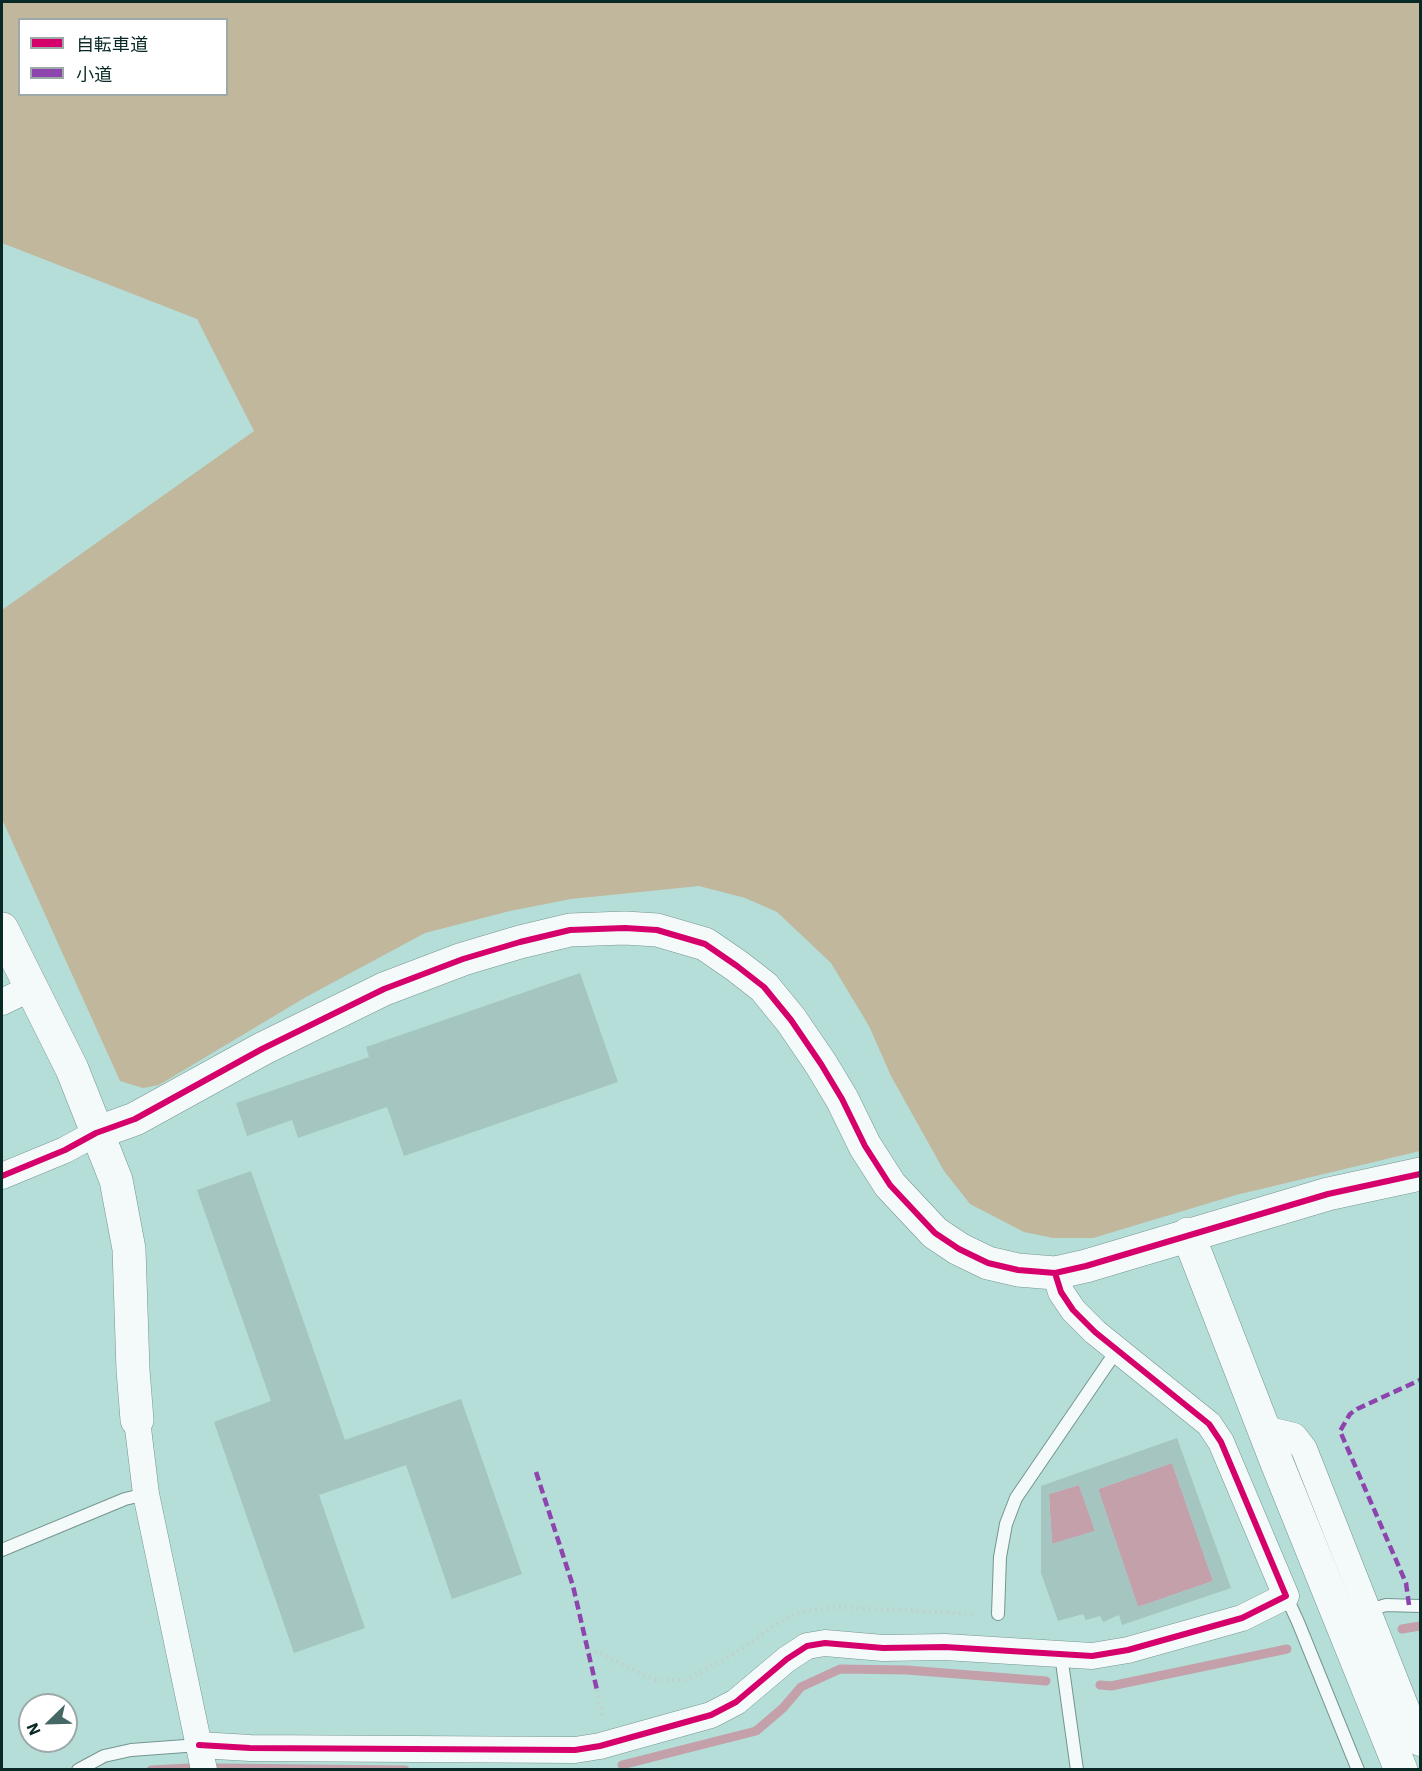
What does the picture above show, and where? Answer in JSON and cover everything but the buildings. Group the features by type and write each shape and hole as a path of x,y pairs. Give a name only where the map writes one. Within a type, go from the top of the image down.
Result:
{"street":[{"path":"2,1176 65,1150 96,1133 135,1119 262,1049 373,994 463,959 520,942 570,930 625,928 657,930 705,944 764,987 791,1020 821,1064 890,1185 934,1233 959,1250 988,1263 1018,1270 1055,1273 1086,1266 1328,1194 1420,1174"},
{"path":"2,929 72,1069 116,1180 129,1249 133,1370 146,1494 204,1770"},
{"path":"2,1002 31,988"},
{"path":"1188,1234 1401,1770"},
{"path":"199,1745 250,1748 575,1750 602,1747 711,1715 736,1702 787,1659 807,1646 825,1643 883,1647 945,1647 1092,1656 1128,1650 1242,1618 1286,1596 1221,1442 1209,1424 1095,1332 1074,1310 1062,1292 1055,1273"},
{"path":"1265,1429 1294,1436 1304,1449 1418,1730"}],"lane":[{"path":"998,1614 1000,1557 1006,1524 1016,1498 1118,1350"},
{"path":"2,1550 125,1499 146,1494"},
{"path":"1286,1596 1358,1770"},
{"path":"1369,1610 1386,1605 1420,1606"},
{"path":"1061,1655 1077,1770"},
{"path":"78,1770 104,1756 131,1750 199,1745"}],"path":[{"path":"597,1690 602,1747"}],"shaded area":[{"path":"2,2 1420,2 1420,1151 1236,1195 1093,1238 1053,1238 1024,1232 970,1204 944,1171 891,1076 869,1026 831,963 777,912 745,898 699,886 571,899 510,911 425,933 306,997 159,1085 143,1088 120,1081 2,819 2,610 254,431 197,319 2,243"},
{"path":"1172,1463 1213,1581 1138,1607 1098,1489"},
{"path":"1079,1485 1095,1531 1052,1544 1049,1494"}],"waterway":[{"path":"1402,1629 1420,1626"},
{"path":"1100,1685 1111,1686 1287,1649"},
{"path":"622,1765 756,1731 783,1708 801,1687 840,1669 907,1670 1046,1681"},
{"path":"151,1770 189,1768"},
{"path":"217,1768 405,1770"}],"marked path":[{"path":"1409,1605 1406,1583 1340,1431 1350,1414 1357,1409 1420,1380"},
{"path":"536,1472 573,1586 597,1690"}],"cycle path":[{"path":"2,1176 65,1150 96,1133 135,1119 262,1049 384,989 463,959 520,942 570,930 625,928 657,930 705,944 764,987 791,1020 821,1064 842,1099 865,1146 890,1185 935,1233 959,1249 988,1263 1018,1270 1055,1273 1086,1266 1328,1194 1420,1174"},
{"path":"199,1745 250,1748 575,1750 600,1746 711,1715 736,1702 787,1659 807,1646 825,1643 883,1648 945,1647 1092,1656 1128,1650 1242,1618 1286,1596 1221,1442 1209,1424 1095,1332 1073,1310 1061,1292 1055,1273"}]}
